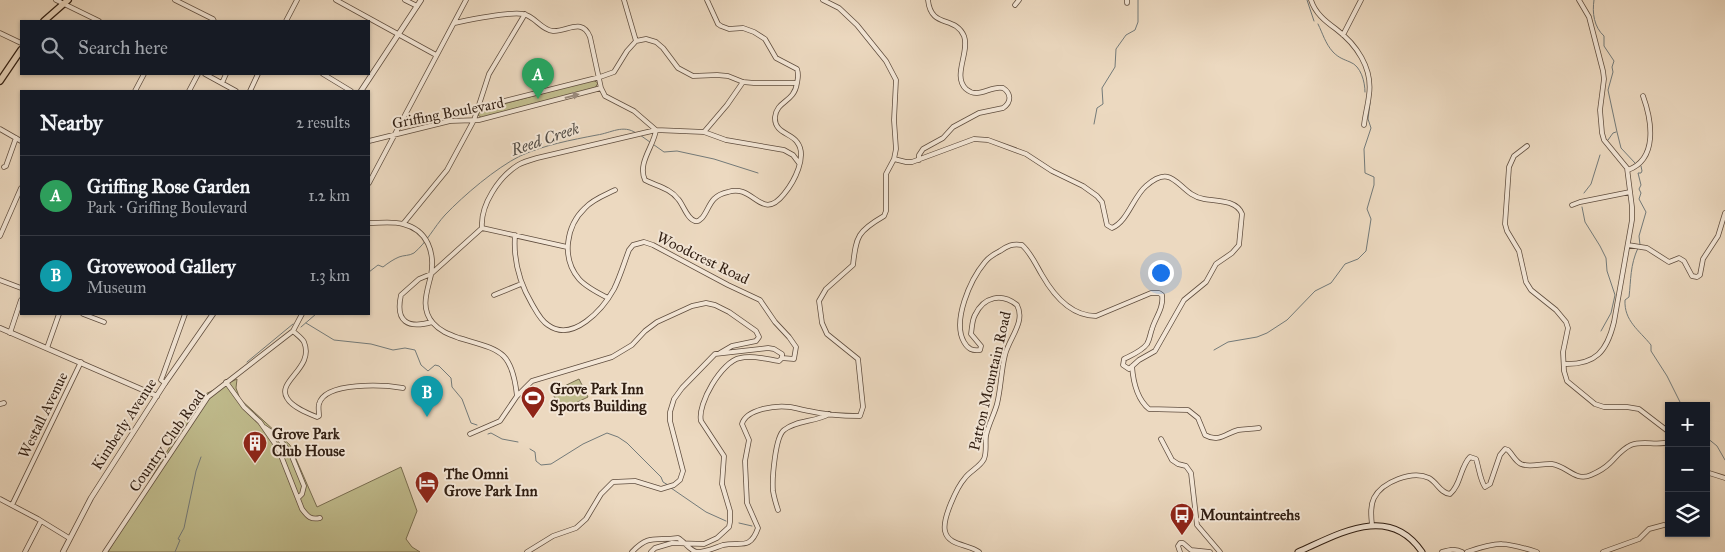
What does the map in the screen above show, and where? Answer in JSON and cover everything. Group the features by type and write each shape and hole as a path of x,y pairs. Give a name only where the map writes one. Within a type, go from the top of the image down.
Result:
{"main road":[{"path":"45,20 66,2"},
{"path":"0,81 20,51"},
{"path":"1298,552 1351,530 1372,525 1391,528 1404,534 1422,552"}],"street":[{"path":"56,0 66,2 97,20"},
{"path":"175,0 214,20"},
{"path":"287,20 297,0"},
{"path":"338,0 436,55"},
{"path":"405,0 417,6"},
{"path":"362,90 421,0"},
{"path":"370,181 466,0"},
{"path":"624,0 636,41"},
{"path":"656,130 642,173 645,180 672,192 691,219 695,221 702,218 715,198 731,190 745,192 765,206 774,204 790,186 798,171 801,150 797,142 783,133 775,117 780,107 794,96 799,74 797,69 776,58 765,39 749,29 729,29 718,24 708,0"},
{"path":"632,552 640,543 648,539 678,538 695,552 708,552 725,544 745,544 756,535 758,528 747,503 745,475 749,440 742,424 743,419 748,415 774,407 789,406 829,414 860,416 863,407 858,359 827,334 822,324 819,301 826,289 853,265 856,246 862,232 884,216 886,211 886,174 894,159 896,140 894,120 896,88 893,73 886,60 854,21 840,8 823,0"},
{"path":"918,160 923,149 943,138 952,128 979,113 1003,108 1007,106 1010,99 1009,94 1003,88 995,87 987,91 975,93 965,88 961,79 965,44 963,34 956,26 933,15 929,8 928,0"},
{"path":"1015,5 1019,0"},
{"path":"1310,0 1320,15 1343,35 1362,58 1368,73 1369,96 1364,125"},
{"path":"1343,35 1361,0"},
{"path":"1564,364 1591,360 1606,347 1614,322 1633,214 1628,170 1603,136 1600,110 1604,79 1603,72 1589,17 1579,0"},
{"path":"454,22 518,13 525,14 550,30 556,31 578,26 588,32 600,77 601,88 605,96 634,110 656,130"},
{"path":"403,224 447,170 474,120 489,74 525,14"},
{"path":"0,33 20,43"},
{"path":"600,77 614,72 627,51 636,41 646,39 656,42 678,68 693,76 728,76 743,82 797,83"},
{"path":"136,90 143,75"},
{"path":"190,90 197,75"},
{"path":"207,75 234,90"},
{"path":"222,83 226,75"},
{"path":"250,90 258,75"},
{"path":"325,75 349,90"},
{"name":"Griffing Boulevard","path":"477,108 600,77"},
{"path":"704,132 728,104 743,82"},
{"name":"Griffing Boulevard","path":"370,141 450,121 479,120 601,88"},
{"path":"1628,170 1639,165 1649,144 1651,129 1643,96"},
{"path":"0,129 20,140"},
{"path":"432,322 413,325 406,322 401,315 401,295 419,279 431,274 482,228 486,207 493,191 506,175 519,165 536,158 656,130 704,132 726,140 784,150 793,155 799,163"},
{"path":"4,167 16,138"},
{"path":"894,159 906,162 918,160 974,139 988,140 1026,154 1052,171 1083,186 1102,202 1107,225 1112,228 1118,224 1143,189 1154,178 1162,176 1174,179 1197,198 1224,202 1238,207 1242,214 1239,244 1236,249 1216,264 1206,282 1184,300 1155,351 1132,366 1132,375 1143,402 1150,408 1188,410 1198,418 1205,435 1212,438 1222,438 1238,430 1259,428"},
{"path":"1527,146 1514,156 1509,167 1507,231 1519,251 1526,282 1531,290 1556,310 1566,322 1568,328 1563,352 1565,377 1567,381 1595,404 1604,407 1639,409 1665,429"},
{"path":"0,236 20,190"},
{"path":"608,298 578,278 570,262 567,248 573,227 585,207 615,190"},
{"path":"1572,205 1630,192"},
{"path":"1628,245 1653,250 1669,262 1679,258 1684,261 1692,276 1697,277 1700,274 1702,260 1718,236 1725,213"},
{"path":"370,223 403,224 415,229 428,241 432,260 425,308 432,322 447,334 491,347 504,356 514,373 517,396"},
{"path":"482,228 567,248"},
{"name":"Woodcrest Road","path":"515,235 515,257 521,284 545,324 554,329 567,330 583,323 598,311 616,284 629,250 633,245 644,242 760,300 796,347 794,359 782,358"},
{"name":"Patton Mountain Road","path":"979,552 953,541 946,533 944,527 957,490 965,477 984,459 986,435 997,405 1004,355 1016,331 1020,314 1017,305 1005,298 995,297 984,302 974,316 971,334 981,346 980,350 975,351 968,348 960,334 963,308 969,288 986,261 1008,246 1013,244 1022,245 1066,306 1077,313 1089,316 1096,316 1159,292 1162,296 1162,305 1151,329 1148,343 1123,361 1123,365 1126,368 1132,366"},
{"path":"0,280 20,288"},
{"path":"494,295 521,284"},
{"path":"10,333 20,303"},
{"path":"470,434 500,421 517,396 532,381 612,357 632,345 644,331 656,322 692,306 706,303 715,305 729,312 756,331 760,337 756,341 732,346 715,354 674,399 670,412 670,421 684,471 680,480 668,488 661,489 635,481 613,482 601,494 586,519 576,528 554,536 527,552"},
{"path":"46,348 59,315"},
{"path":"86,315 104,322"},
{"path":"165,384 161,380 185,315"},
{"name":"Kimberly Avenue","path":"63,552 91,498 212,315"},
{"name":"Country Club Road","path":"105,552 208,397 293,331 301,315"},
{"path":"0,328 157,396"},
{"path":"293,331 304,341 304,362 298,372 286,384 286,398 312,415 319,416 319,404 322,399 330,392 341,387 374,386 403,388"},
{"path":"651,552 656,548 672,543 704,544 712,541 729,527 730,522 722,484 724,456 709,435 700,414 708,392 721,371 737,358 750,356 779,361 782,358 782,354 774,349 733,351 718,354"},
{"name":"Westall Avenue","path":"12,505 81,362"},
{"path":"226,382 278,448 307,516 310,518 320,518"},
{"path":"778,510 773,491 776,451 779,439 784,430 829,414"},
{"path":"262,426 277,436 292,454 304,486 302,494 298,498"},
{"path":"1161,439 1172,460 1186,466 1191,473 1196,525 1220,552"},
{"path":"1372,525 1371,513 1374,498 1384,487 1400,479 1420,476 1435,482 1443,492 1450,494 1455,489 1465,462 1470,457 1476,459 1481,473 1481,482 1485,487 1490,484 1500,456 1505,449 1522,465 1552,464 1577,476 1584,477 1604,468 1628,446 1643,442 1665,442"},
{"path":"1710,473 1725,478"},
{"path":"0,499 69,538"},
{"path":"25,552 40,521"},
{"path":"1603,552 1639,539 1650,529 1664,525"},
{"path":"1180,552 1178,546 1180,543 1183,543 1191,550 1210,552"},
{"path":"1467,552 1488,545 1508,543 1537,552"},
{"path":"1442,552 1451,549 1462,552"}],"shaded area":[{"path":"593,80 598,83 595,88 482,118 478,115 481,110"},
{"path":"237,379 236,388 240,399 290,445 317,507 401,467 417,511 406,539 412,547 420,552 108,552 199,397"},
{"path":"579,379 588,397 561,410 552,392"}],"waterway":[{"path":"1094,124 1097,108 1103,104 1102,88 1115,67 1116,49 1126,35 1135,30 1138,22 1138,0"},
{"path":"1307,0 1314,21"},
{"path":"1594,0 1593,10 1596,24 1604,36 1604,46 1614,61 1608,90 1621,148 1635,163"},
{"path":"1318,24 1333,52 1354,64 1360,71 1365,92"},
{"path":"1214,350 1228,342 1257,337 1267,333 1287,320 1315,291 1331,283 1345,264 1358,259 1366,251 1371,219 1367,209 1374,185 1374,177 1365,173 1364,149 1371,128 1368,119 1370,103"},
{"name":"Reed Creek","path":"370,271 378,265 383,267 401,256 414,253 445,215 461,199 481,182 520,156 548,146 622,129 631,130 636,133"},
{"path":"1608,140 1616,132"},
{"name":"Reed Creek","path":"640,135 664,152 677,151 714,159 758,173"},
{"path":"1584,193 1591,184 1600,155"},
{"path":"1640,245 1639,236 1646,212 1639,199 1641,185 1638,173 1642,171 1641,166"},
{"path":"1582,207 1585,222 1606,258 1607,271 1615,295 1611,313 1601,331"},
{"path":"1638,248 1632,266 1629,297 1625,300 1625,307 1633,325 1651,345 1651,351 1667,376 1680,402"},
{"name":"Reed Creek","path":"301,327 315,315"},
{"path":"306,323 334,340 371,344 393,350 405,348 415,350 421,365 428,371 435,365 439,366 451,378 452,387 462,399 471,423 477,425"},
{"name":"Reed Creek","path":"247,362 293,324"},
{"path":"488,434 491,433 502,439 518,442"},
{"path":"530,449 535,452 536,461 541,465 551,464 583,444 607,433 627,443 668,485"},
{"path":"1710,440 1717,446 1725,460"},
{"name":"Reed Creek","path":"175,552 180,540 178,539 184,528 196,471 201,457"},
{"path":"671,488 706,512 726,521"},
{"path":"739,523 752,526"}],"place":[{"name":"Griffing Rose Garden","path":"538,99"},
{"name":"Grovewood Gallery","path":"427,417"},
{"name":"Grove Park Inn Sports Building","path":"533,419"},
{"name":"Grove Park Club House","path":"255,464"},
{"name":"The Omni Grove Park Inn","path":"427,504"},
{"name":"Mountaintreehs","path":"1182,536"}]}
